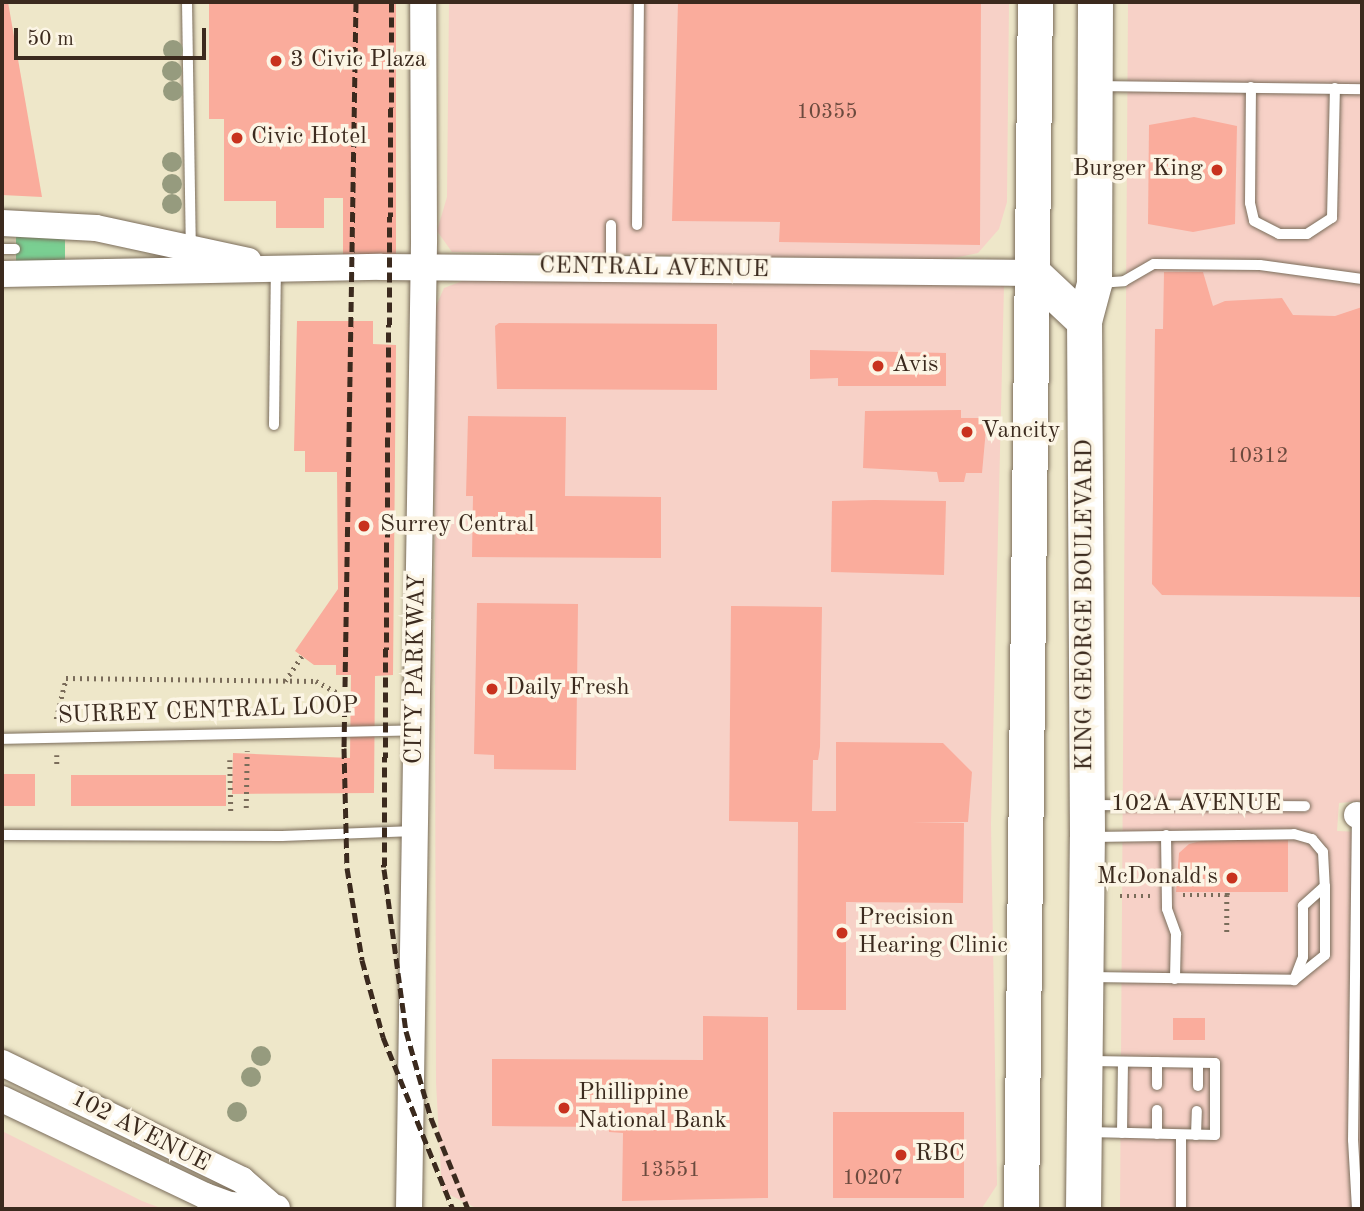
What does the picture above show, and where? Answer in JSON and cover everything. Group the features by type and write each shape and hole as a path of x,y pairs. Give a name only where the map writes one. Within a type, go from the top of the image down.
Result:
{"main road":[{"name":"KING GEORGE BOULEVARD","path":"1083,1209 1087,821 1084,321 1094,283 1096,2"},
{"path":"1021,1209 1033,273 1031,5"},
{"path":"1033,273 1084,321"}],"street":[{"name":"CITY PARKWAY","path":"409,1209 423,268 423,2"},
{"name":"CENTRAL AVENUE","path":"2,223 85,226 191,260"},
{"name":"CENTRAL AVENUE","path":"2,274 191,260 276,268 611,268 1033,273"},
{"name":"102 AVENUE","path":"2,1063 165,1146 242,1180 277,1208"},
{"name":"102 AVENUE","path":"2,1099 205,1196 230,1205 277,1208"}],"lane":[{"path":"187,2 191,260"},
{"path":"637,225 639,2"},
{"path":"1095,86 1362,89"},
{"path":"1251,87 1254,220 1279,234 1307,234 1332,218 1335,88"},
{"path":"611,225 611,268"},
{"path":"2,249 15,249"},
{"path":"1094,283 1124,281 1154,264 1261,265 1362,279"},
{"path":"274,425 276,268"},
{"name":"SURREY CENTRAL LOOP","path":"2,739 416,730"},
{"name":"102A AVENUE","path":"1087,821 1305,806"},
{"path":"1357,1209 1353,1140 1360,812"},
{"path":"1086,977 1294,980 1325,955 1323,852 1303,835 1166,835 1087,821"},
{"path":"2,835 282,836 415,831"},
{"path":"1166,835 1167,909 1176,933 1175,979"},
{"path":"1294,980 1303,957 1303,906 1325,886"},
{"path":"1085,1132 1215,1135 1215,1063 1086,1061"},
{"path":"1122,1133 1123,1062"},
{"path":"1157,1062 1157,1085"},
{"path":"1198,1063 1198,1086"},
{"path":"1157,1110 1157,1135"},
{"path":"1196,1135 1197,1111"},
{"path":"1181,1135 1181,1209"}],"path":[{"path":"285,681 302,656"},
{"path":"56,719 66,678 316,681 341,695"},
{"path":"246,808 247,750"},
{"path":"57,755 57,766"},
{"path":"230,760 231,811"},
{"path":"1227,895 1227,934"}],"shaded area":[{"path":"449,2 1009,2 1007,202 999,229 978,253 945,260 452,252 437,231 447,197"},
{"path":"1128,2 1362,2 1362,801 1339,803 1337,831 1362,832 1362,1209 1120,1209"},
{"path":"465,280 1004,285 991,824 997,1185 982,1208 478,1209 442,1191 436,1083 434,311 444,288"},
{"path":"2,1131 142,1201 163,1209 2,1209"}],"green space":[{"path":"16,235 65,235 65,264 16,264"}],"building":[{"path":"2,2 8,2 42,197 2,195"},
{"name":"3 Civic Plaza","path":"209,2 396,2 396,260 343,260 343,198 324,198 324,228 276,228 276,201 224,201 224,119 209,119"},
{"path":"678,2 981,2 980,245 779,242 780,222 672,221"},
{"path":"1194,117 1237,126 1235,224 1193,232 1148,224 1149,125"},
{"path":"1164,272 1203,272 1213,306 1225,301 1282,298 1293,315 1335,316 1362,307 1362,597 1162,595 1152,584 1155,329 1163,329"},
{"path":"297,321 373,321 373,344 396,345 393,675 375,676 374,793 232,794 233,753 350,758 351,675 336,675 336,665 314,665 295,651 338,589 337,472 305,472 305,451 294,451"},
{"path":"499,323 717,324 717,390 497,389 495,326"},
{"name":"Avis","path":"810,350 946,353 946,386 838,386 838,378 810,379"},
{"path":"961,410 961,418 987,418 982,473 966,473 964,482 939,482 937,472 863,468 865,411"},
{"path":"468,416 566,417 565,496 661,497 661,558 472,557 473,496 466,496"},
{"path":"832,501 946,501 944,575 831,572"},
{"path":"477,603 578,604 576,770 494,769 494,755 474,754"},
{"path":"731,606 822,607 820,747 818,760 813,760 812,811 836,811 836,742 943,743 972,772 968,822 911,822 964,823 963,903 846,902 846,1010 797,1010 798,822 729,821"},
{"path":"2,774 35,774 35,806 2,806"},
{"path":"71,775 226,775 226,806 71,806"},
{"name":"McDonald's","path":"1205,840 1288,840 1288,892 1176,892 1179,853 1189,844"},
{"path":"703,1016 768,1017 768,1198 622,1201 623,1133 609,1132 609,1127 492,1126 492,1059 703,1060"},
{"path":"1173,1018 1205,1018 1205,1040 1173,1040"},
{"path":"833,1112 964,1112 964,1198 833,1198"}],"railway":[{"path":"356,2 344,748 347,868 362,960 383,1037 453,1209"},
{"path":"392,2 384,869 406,1031 431,1118 468,1209"}],"place":[{"name":"3 Civic Plaza","path":"276,61"},
{"name":"Civic Hotel","path":"237,138"},
{"name":"Burger King","path":"1217,170"},
{"name":"Avis","path":"878,366"},
{"name":"Vancity","path":"967,432"},
{"name":"Surrey Central","path":"364,526"},
{"name":"Daily Fresh","path":"492,689"},
{"name":"McDonald's","path":"1232,878"},
{"name":"Precision Hearing Clinic","path":"842,933"},
{"name":"Phillippine National Bank","path":"564,1108"},
{"name":"RBC","path":"901,1155"}]}
